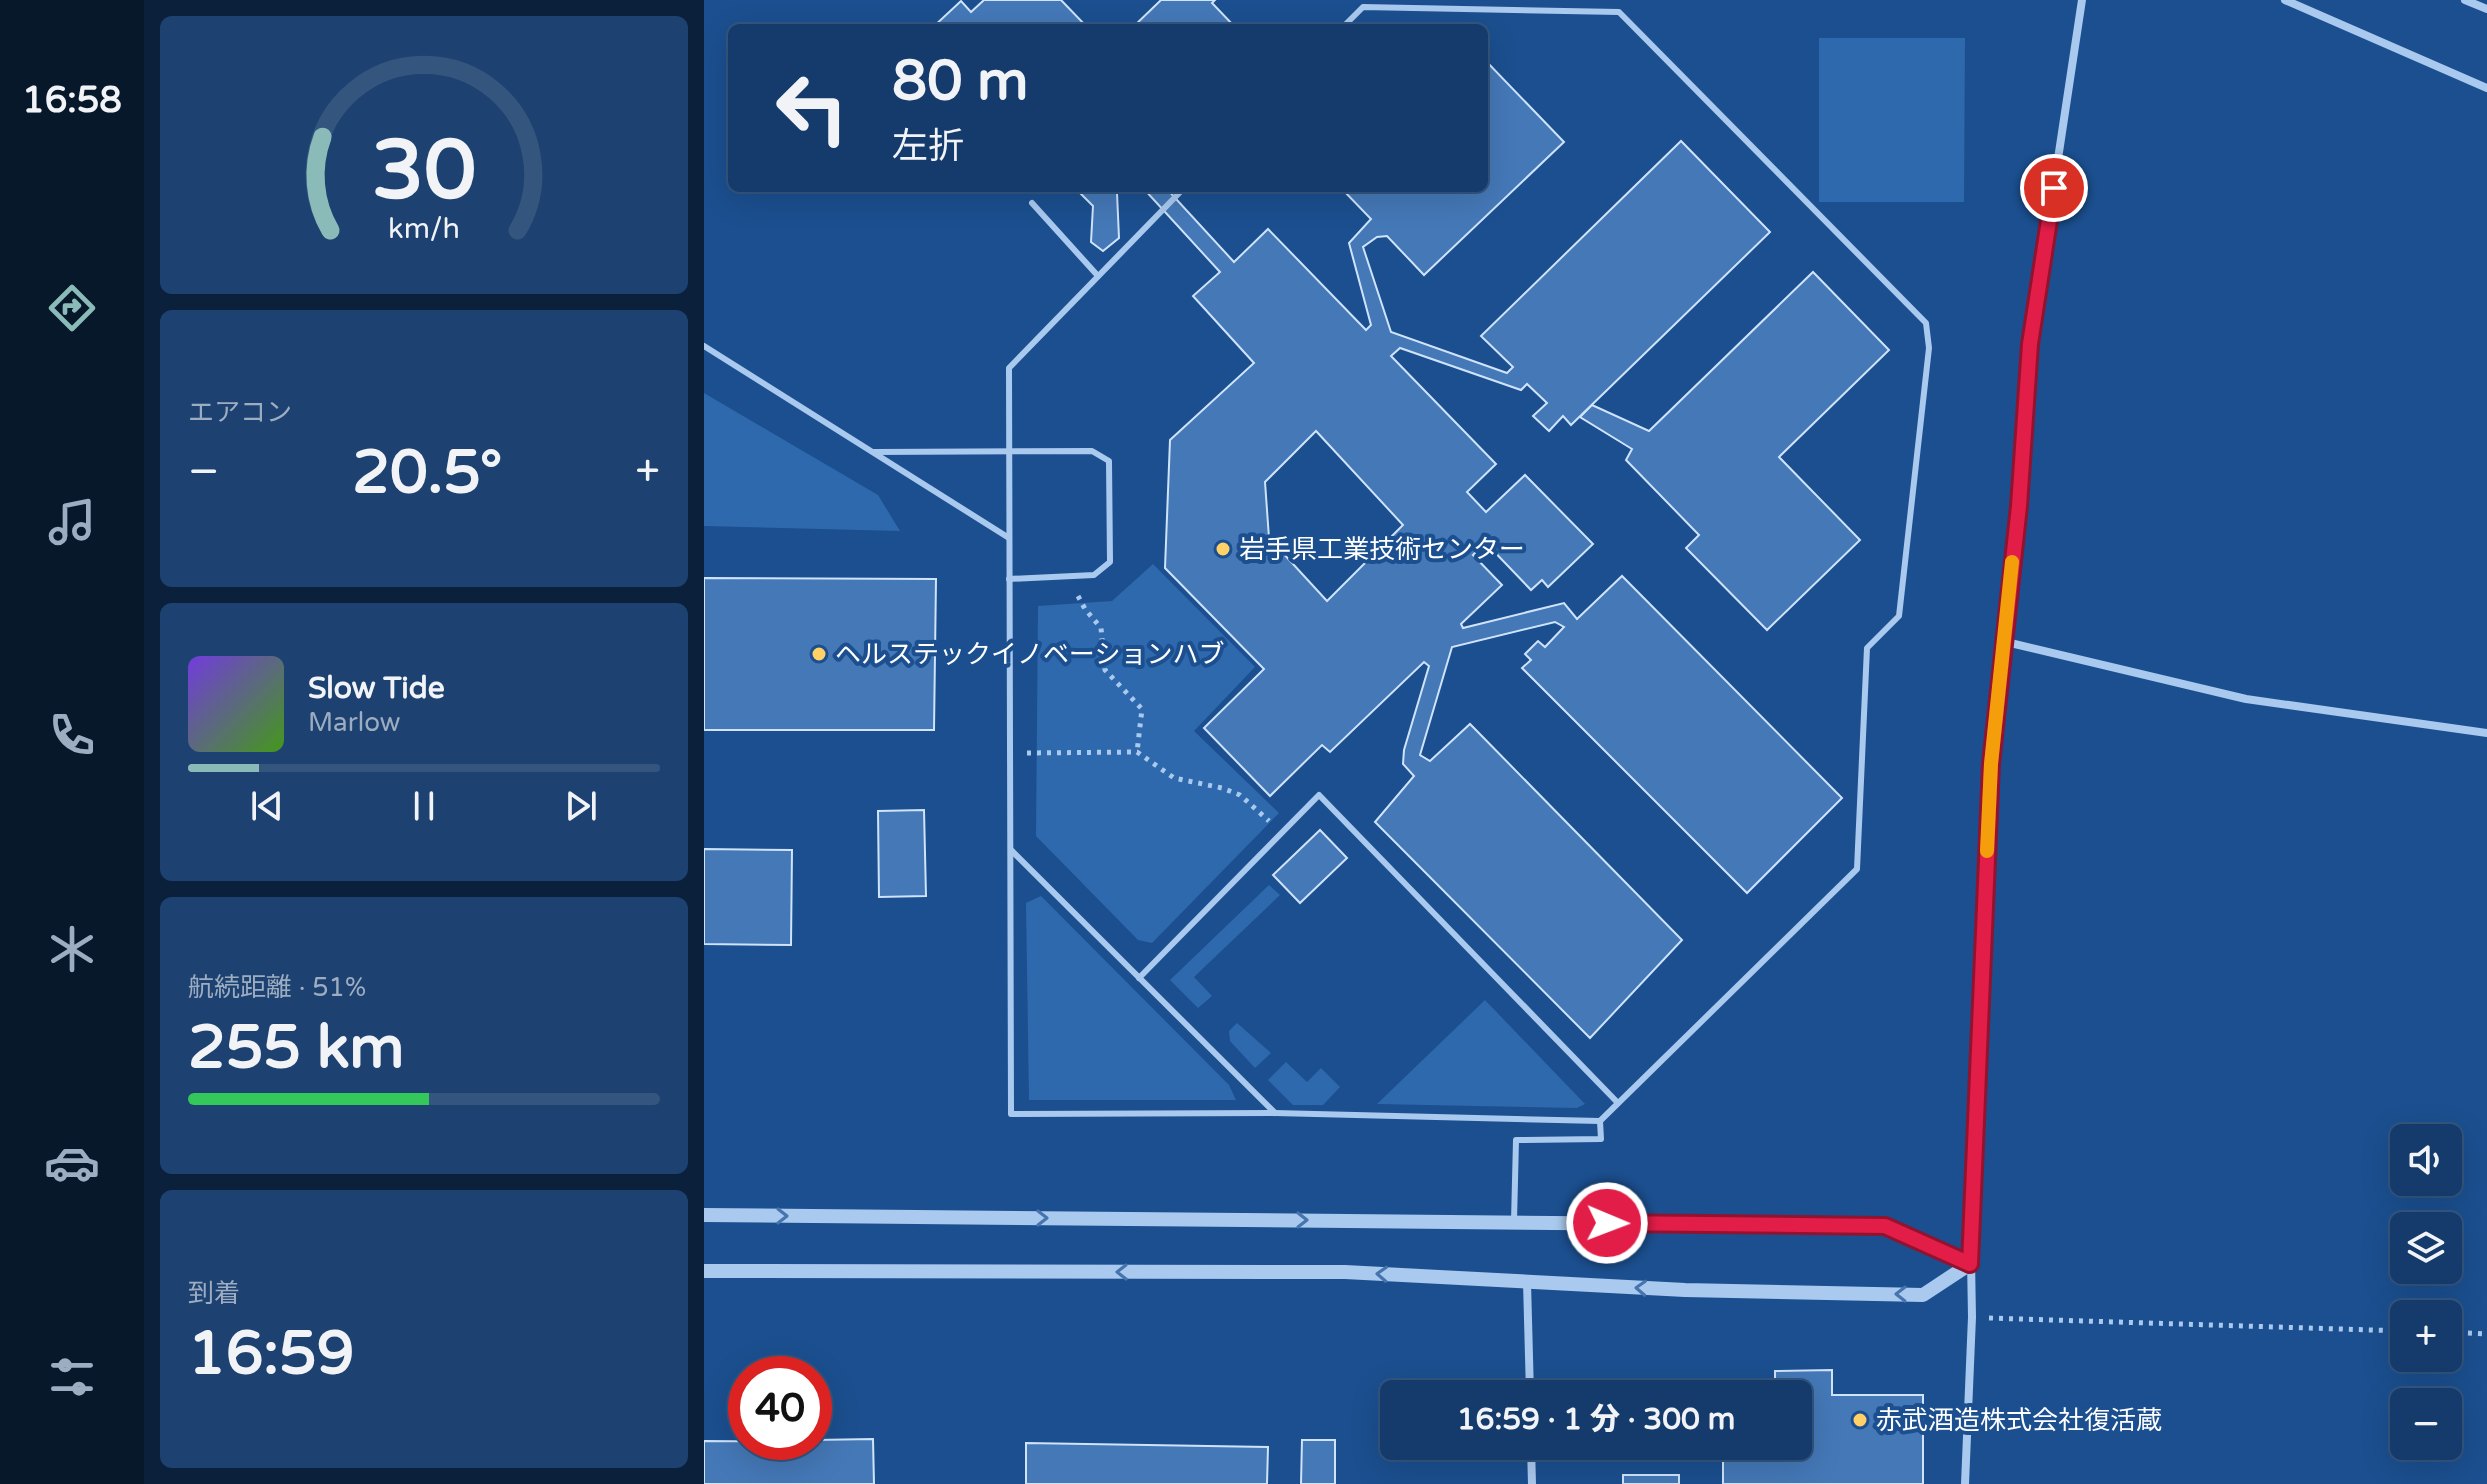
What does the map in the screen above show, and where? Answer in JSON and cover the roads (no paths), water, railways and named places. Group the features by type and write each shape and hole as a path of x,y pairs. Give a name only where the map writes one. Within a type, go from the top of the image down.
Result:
{"street":[{"path":"1965,1484 1972,1317 1970,1264 1991,764 2019,506 2030,344 2082,0"},
{"path":"2285,0 2487,88"},
{"path":"2465,0 2487,9"},
{"path":"2002,641 2246,699 2487,733"},
{"path":"704,1215 1885,1226 1970,1264"},
{"path":"704,1271 1345,1272 1685,1290 1923,1295 1970,1264"},
{"path":"1527,1282 1530,1380"},
{"path":"1531,1460 1532,1484"}],"lane":[{"path":"1180,192 1009,368 1011,1114 1275,1113 1600,1121 1857,869 1867,648 1899,616 1929,348 1926,323 1619,12 1363,7 1346,24"},
{"path":"1032,203 1098,276"},
{"path":"704,346 1009,538"},
{"path":"874,452 1092,451 1109,461 1110,562 1094,575 1009,579"},
{"path":"1139,978 1319,795 1618,1103"},
{"path":"1011,850 1275,1113"},
{"path":"1514,1222 1516,1140 1601,1139 1600,1121"}],"place":[{"name":"岩手県工業技術センター","path":"1223,549"},
{"name":"ヘルステックイノベーションハブ","path":"819,654"},
{"name":"赤武酒造株式会社復活蔵","path":"1860,1420"}]}
